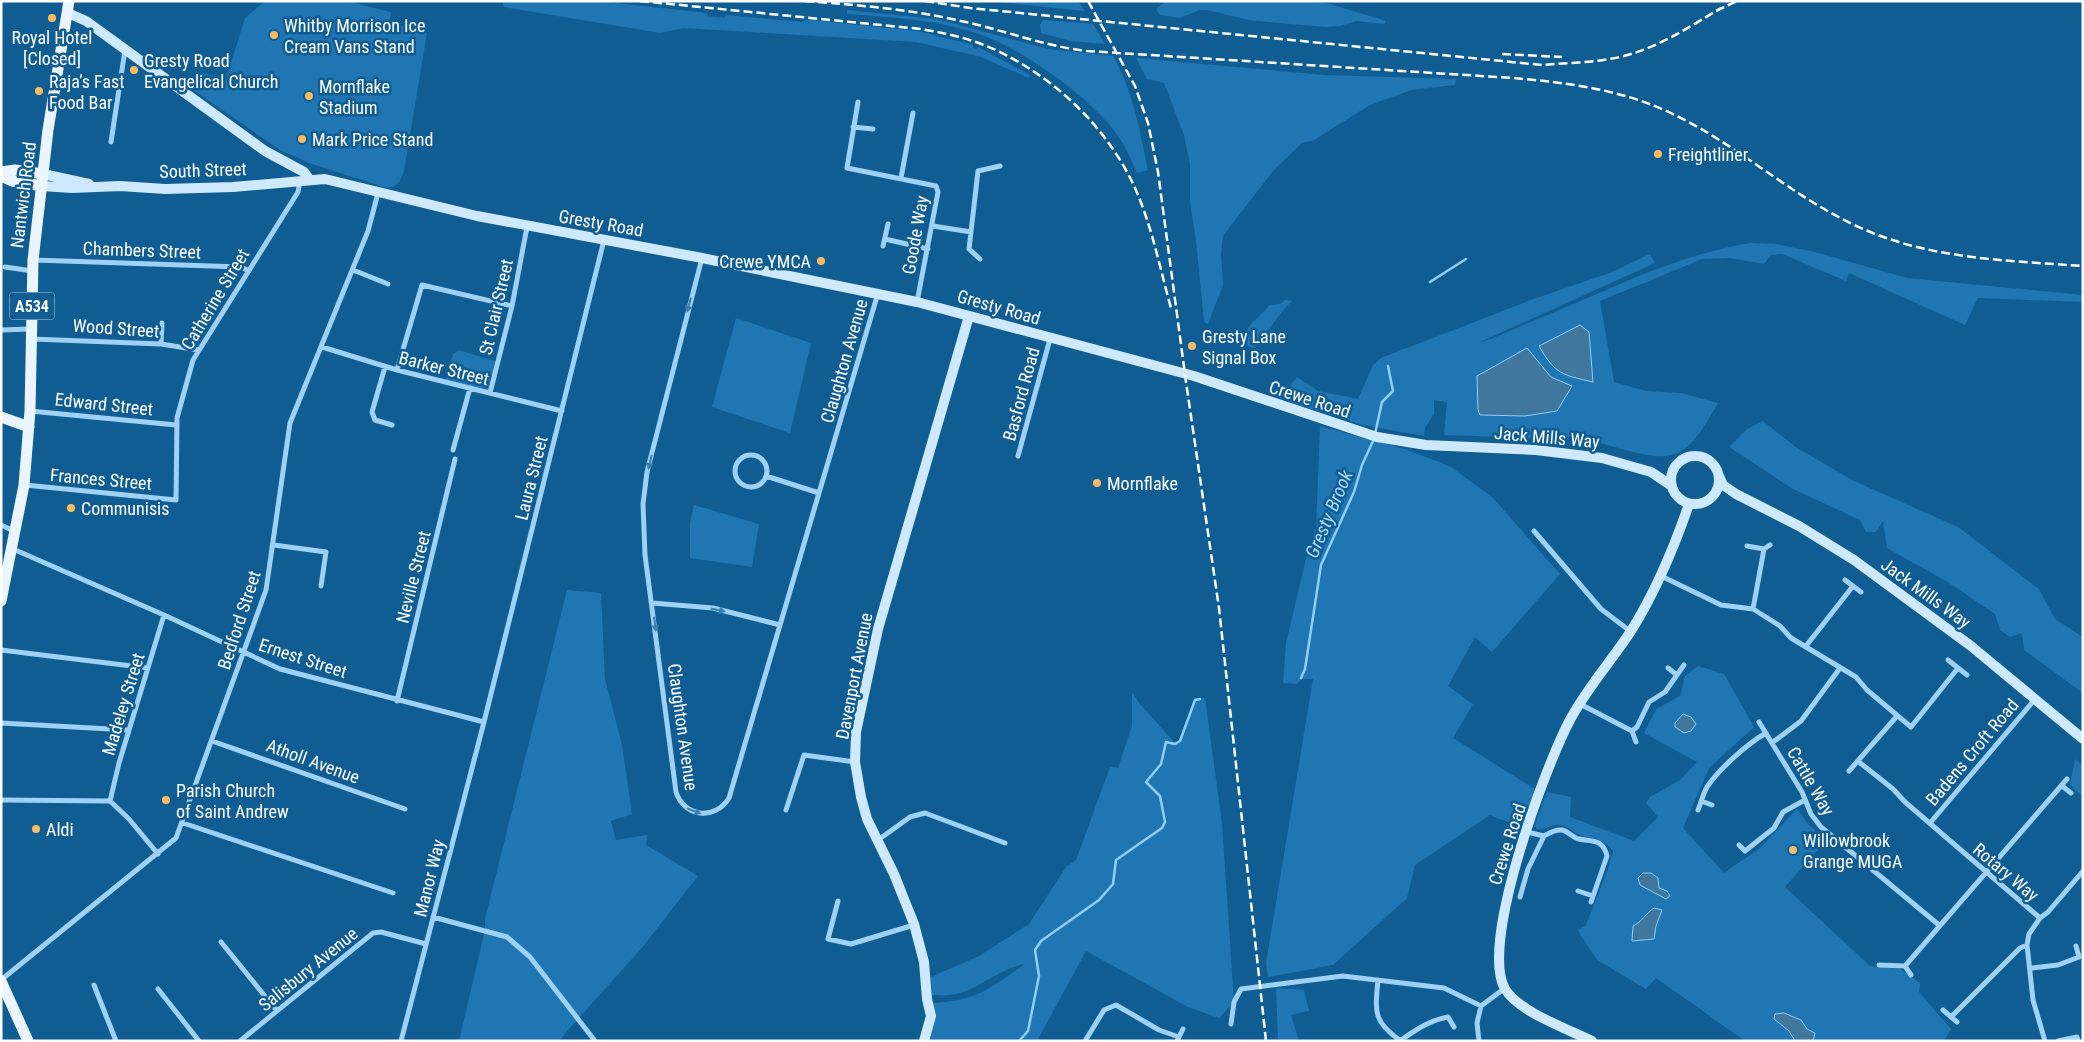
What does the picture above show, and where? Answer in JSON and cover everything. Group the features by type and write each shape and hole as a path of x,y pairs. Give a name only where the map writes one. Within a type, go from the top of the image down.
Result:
{"main road":[{"path":"68,7 266,151 304,172 304,180"},
{"name":"Nantwich Road","path":"1,602 13,549 24,485 30,411 33,266 43,174 68,7"},
{"path":"1,172 15,170 43,174"},
{"name":"South Street","path":"43,174 98,186"},
{"path":"1,176 42,186"},
{"name":"Gresty Road","path":"304,180 325,179 527,227 702,258 878,293 1173,370"},
{"name":"South Street","path":"42,186 165,189 304,180"},
{"name":"Davenport Avenue","path":"924,1041 931,1016 927,999 924,962 914,924 868,819 861,797 855,762 861,705 878,629 969,316"},
{"name":"Crewe Road","path":"1173,370 1374,436 1439,446"},
{"path":"1,417 29,427"},
{"name":"Jack Mills Way","path":"1439,446 1560,452 1602,458 1651,472 1672,486"},
{"path":"1696,456 1711,462 1719,476 1719,485 1715,493 1704,503 1689,504 1681,500 1672,486 1675,468 1688,458 1696,456"},
{"name":"Jack Mills Way","path":"1651,472 1675,468"},
{"name":"Jack Mills Way","path":"1719,476 1723,485 1736,494 1799,526 1854,560 1918,606 2036,698 2083,739"},
{"name":"Jack Mills Way","path":"1715,493 1736,494"},
{"name":"Crewe Road","path":"1505,988 1498,962 1505,903 1552,758 1579,704 1630,631 1661,576 1689,504"},
{"path":"2,984 28,1041"},
{"path":"1505,988 1527,1008 1592,1041"}],"street":[{"path":"111,142 125,50"},
{"name":"Goode Way","path":"858,102 847,168 936,186 938,192 934,226 917,302"},
{"path":"901,178 913,113"},
{"path":"853,126 874,130"},
{"path":"980,259 969,249 978,171 1000,166"},
{"name":"Catherine Street","path":"176,500 176,425 193,360 304,180"},
{"name":"Bedford Street","path":"2,984 176,838 266,590 274,545 290,423 368,231 378,193"},
{"path":"884,246 888,224"},
{"path":"934,226 972,232"},
{"name":"St Clair Street","path":"490,393 512,306 527,227"},
{"path":"885,239 928,249"},
{"name":"Laura Street","path":"484,722 604,240"},
{"name":"Claughton Avenue","path":"702,258 647,472 643,504 645,555 676,792 683,805 697,813 714,812 723,806 729,798 878,293"},
{"name":"Chambers Street","path":"5,267 241,267 249,270"},
{"path":"353,270 388,284"},
{"path":"397,370 422,285 512,306"},
{"path":"161,344 162,323"},
{"name":"Wood Street","path":"1,330 161,344 198,350"},
{"name":"Basford Road","path":"1018,456 1050,339"},
{"name":"Barker Street","path":"322,347 385,367 562,411"},
{"path":"385,367 372,412 375,420 392,425"},
{"path":"453,450 470,388"},
{"name":"Edward Street","path":"30,411 176,425"},
{"path":"744,456 754,456 766,465 766,476 759,485 748,487 738,482 735,468 744,456"},
{"name":"Neville Street","path":"397,701 455,459"},
{"path":"766,476 819,493"},
{"name":"Frances Street","path":"24,485 176,500"},
{"path":"1,525 16,532"},
{"path":"1534,531 1601,608 1630,631"},
{"path":"274,545 326,552 321,586"},
{"path":"1746,546 1764,549 1770,545"},
{"name":"Ernest Street","path":"13,549 164,615 280,669 397,701 484,722"},
{"path":"1753,609 1764,549"},
{"path":"1661,576 1721,605 1753,609 1806,646 1856,677 1867,690 1911,727 1958,668"},
{"path":"1845,580 1861,592"},
{"path":"1806,646 1853,586"},
{"path":"652,603 713,608 780,625"},
{"name":"Madeley Street","path":"110,801 128,730 164,615"},
{"path":"1,650 148,668"},
{"path":"1948,660 1968,675"},
{"path":"1632,732 1637,727 1649,702 1665,692 1684,665"},
{"path":"1668,668 1677,675"},
{"path":"1772,742 1801,721 1840,668"},
{"name":"Badens Croft Road","path":"1930,823 2036,698"},
{"path":"1579,704 1632,732 1636,742"},
{"path":"1849,771 1859,762 1897,716"},
{"name":"Manor Way","path":"401,1041 484,722"},
{"name":"Cattle Way","path":"1759,722 1805,800 1811,814 1821,827 1939,925"},
{"path":"1,724 128,730"},
{"path":"1698,810 1707,788 1720,773 1753,741 1766,733"},
{"name":"Atholl Avenue","path":"212,741 405,809"},
{"path":"786,810 804,755 855,762"},
{"name":"Rotary Way","path":"1859,762 2040,918 2029,934 2027,945"},
{"path":"1905,966 2067,779"},
{"path":"2062,786 2071,793"},
{"path":"1,800 110,801 129,819 158,854"},
{"path":"1739,845 1745,851 1774,828 1783,812 1805,800"},
{"path":"1701,801 1712,805"},
{"path":"878,840 910,817 925,813 1006,843"},
{"path":"182,823 393,893"},
{"path":"1520,897 1528,869 1544,836 1552,831 1564,830 1580,839 1592,840 1602,845 1608,856 1591,902"},
{"path":"1527,832 1544,836"},
{"path":"2040,918 2083,871"},
{"path":"1578,891 1593,896"},
{"path":"838,901 828,938 851,944 914,924"},
{"path":"433,917 507,937 530,957 595,1041"},
{"name":"Salisbury Avenue","path":"240,1041 373,934 381,932 426,944"},
{"path":"221,942 277,1011"},
{"path":"1951,1017 2020,948 2027,945 2032,968 2033,1000 2046,1041"},
{"path":"2032,968 2058,965 2079,957 2076,946"},
{"path":"1879,965 1905,966"},
{"path":"1905,966 1911,975"},
{"path":"1231,1024 1234,1002 1241,988 1343,976 1444,988 1481,1006"},
{"path":"1378,980 1376,1016 1382,1027 1401,1040 1423,1025 1438,1019 1448,1017 1454,1027"},
{"path":"94,985 116,1041"},
{"path":"1479,1041 1477,1023 1481,1006 1505,988"},
{"path":"158,990 199,1041"},
{"path":"1085,1041 1104,1010 1116,1005 1178,1039 1183,1029"},
{"path":"1944,1010 1957,1022"},
{"path":"2058,1041 2077,1036 2078,1041"}],"shaded area":[{"name":"Mornflake Stadium","path":"265,1 346,1 391,12 390,22 427,33 404,171 396,185 387,188 312,164 280,150 192,89 202,73 226,79 245,18"},
{"path":"502,1 597,1 707,13 708,16 724,18 726,15 802,22 812,20 917,31 973,45 973,48 977,49 978,47 1030,75 1029,78 981,57 916,42 683,28 660,33 504,7"},
{"path":"988,1 1078,1 1085,11"},
{"path":"1159,1 1313,1 1330,4 1386,21 1385,24 1356,21 1340,26 1326,27 1249,20 1207,10 1200,10 1180,18 1160,15 1156,9 1164,3"},
{"path":"847,10 937,19 1048,49 1113,56 1131,97 1148,170 1137,173 1127,151 1109,124 1077,93 1058,78 999,42 949,26 881,16 847,14"},
{"path":"1043,20 1093,24 1105,44 1071,41 1041,33 1040,25"},
{"path":"1136,58 1324,75 1456,79 1455,85 1411,90 1370,105 1314,140 1302,143 1273,171 1223,236 1221,254 1223,285 1208,324 1204,322 1190,202 1190,164 1184,135 1164,83 1147,79"},
{"path":"1751,243 1776,244 1815,252 1907,278 2083,295 2083,302 1978,298 1965,325 1849,273 1846,281 1782,254 1771,255 1764,264 1729,258 1702,259 1600,301 1614,382 1646,391 1681,393 1718,403 1707,422 1687,447 1665,456 1633,452 1584,438 1444,435 1447,402 1434,400 1434,414 1425,428 1424,436 1363,425 1289,402 1290,386 1297,377 1318,391 1358,399 1373,365 1381,358 1531,300 1612,272 1650,254 1655,263 1478,343 1665,266 1694,256"},
{"path":"1285,300 1292,301 1255,347 1252,348 1245,344 1246,332 1249,327 1270,305 1280,304"},
{"path":"736,318 811,343 790,433 712,407"},
{"path":"1580,325 1589,332 1593,382 1560,372 1539,346"},
{"path":"1527,348 1551,377 1572,386 1557,411 1525,416 1480,415 1478,410 1477,376"},
{"path":"459,350 497,362 490,393 445,382 453,354"},
{"path":"1763,421 1797,448 1854,481 1958,527 2039,589 2055,619 2083,637 2083,693 2024,650 2022,633 2010,637 2000,630 1995,614 1946,581 1887,548 1883,521 1876,532 1866,532 1860,520 1793,489 1729,447 1747,429"},
{"path":"1320,426 1408,450 1451,467 1493,498 1560,574 1492,652 1475,637 1448,686 1473,704 1453,738 1535,789 1521,827 1490,815 1415,865 1407,898 1333,965 1268,977 1266,963 1313,679 1302,679 1297,684 1283,683 1286,643 1309,546 1316,528"},
{"path":"694,505 759,524 752,567 690,558 690,523"},
{"path":"567,590 601,593 605,679 622,745 632,814 611,821 616,840 647,835 646,845 698,876 641,949 560,1041 459,1041 485,930 485,919"},
{"path":"1698,666 1724,674 1754,727 1709,768 1683,828 1724,873 1760,848 1797,809 1809,825 1826,840 1785,887 1870,966 1900,969 1920,983 1919,992 1951,1029 1944,1041 1745,1041 1656,978 1646,989 1597,960 1578,931 1586,925 1613,851 1604,843 1578,834 1563,825 1537,829 1535,825 1547,792 1571,797 1570,817 1634,841 1658,817 1646,803 1650,797 1680,780 1697,762 1644,733 1656,709 1680,696 1685,676"},
{"path":"1132,692 1140,704 1175,743 1181,741 1195,700 1205,698 1222,823 1234,1002 1219,1018 1188,1007 1086,951 1037,1041 929,1041 933,1003 948,1002 983,992 1025,964 1008,969 960,993 932,995 931,977 979,956 1029,924 1066,867 1076,860 1110,767 1118,768 1132,726"},
{"path":"1683,714 1691,717 1696,724 1691,731 1684,733 1675,727 1675,723"},
{"path":"2075,759 2083,766 2083,797 2070,785"},
{"path":"1643,873 1651,873 1658,878 1659,888 1667,891 1670,896 1666,899 1640,885 1638,878"},
{"path":"1654,908 1662,910 1656,926 1654,939 1632,941 1633,926"},
{"path":"1276,988 1304,990 1309,1011 1291,1015 1299,1041 1278,1041"},
{"path":"1784,1013 1801,1020 1807,1029 1815,1033 1813,1041 1795,1041 1789,1031 1774,1019 1775,1014"}],"waterway":[{"name":"Gresty Brook","path":"1430,282 1466,259"},
{"name":"Gresty Brook","path":"1375,434 1382,402 1393,391 1388,366"},
{"name":"Gresty Brook","path":"1301,678 1305,669 1321,565 1354,492 1362,465 1374,439"},
{"name":"Gresty Brook","path":"1019,1041 1028,1031 1039,976 1035,950 1041,941 1099,900 1113,884 1116,860 1162,828 1165,822 1160,796 1146,782 1161,764 1166,742 1175,744 1180,741 1195,700 1200,699"}],"railway":[{"path":"640,1 921,29 984,45 1031,69 1073,102 1108,142 1123,165 1141,202 1171,308"},
{"path":"805,1 922,13 977,25 1039,42 1087,51 1513,78 1556,82 1597,89 1657,107 1702,129 1794,191 1842,219 1868,231 1919,248 1946,253 2083,266"},
{"path":"925,1 970,8 1542,65 1584,62 1624,56 1653,46 1721,8"},
{"path":"1088,1 1135,86 1148,123 1158,172 1219,608 1266,1041"},
{"path":"1716,11 1737,1"},
{"path":"1502,54 1562,57"}],"place":[{"name":"Royal Hotel [Closed]","path":"52,18"},
{"name":"Whitby Morrison Ice Cream Vans Stand","path":"274,35"},
{"name":"Gresty Road Evangelical Church","path":"134,70"},
{"name":"Raja’s Fast Food Bar","path":"39,91"},
{"name":"Mornflake Stadium","path":"309,96"},
{"name":"Mark Price Stand","path":"302,139"},
{"name":"Freightliner","path":"1658,154"},
{"name":"Crewe YMCA","path":"821,261"},
{"name":"Gresty Lane Signal Box","path":"1192,346"},
{"name":"Mornflake","path":"1097,483"},
{"name":"Communisis","path":"71,508"},
{"name":"Parish Church of Saint Andrew","path":"166,800"},
{"name":"Aldi","path":"36,829"},
{"name":"Willowbrook Grange MUGA","path":"1793,850"}]}
